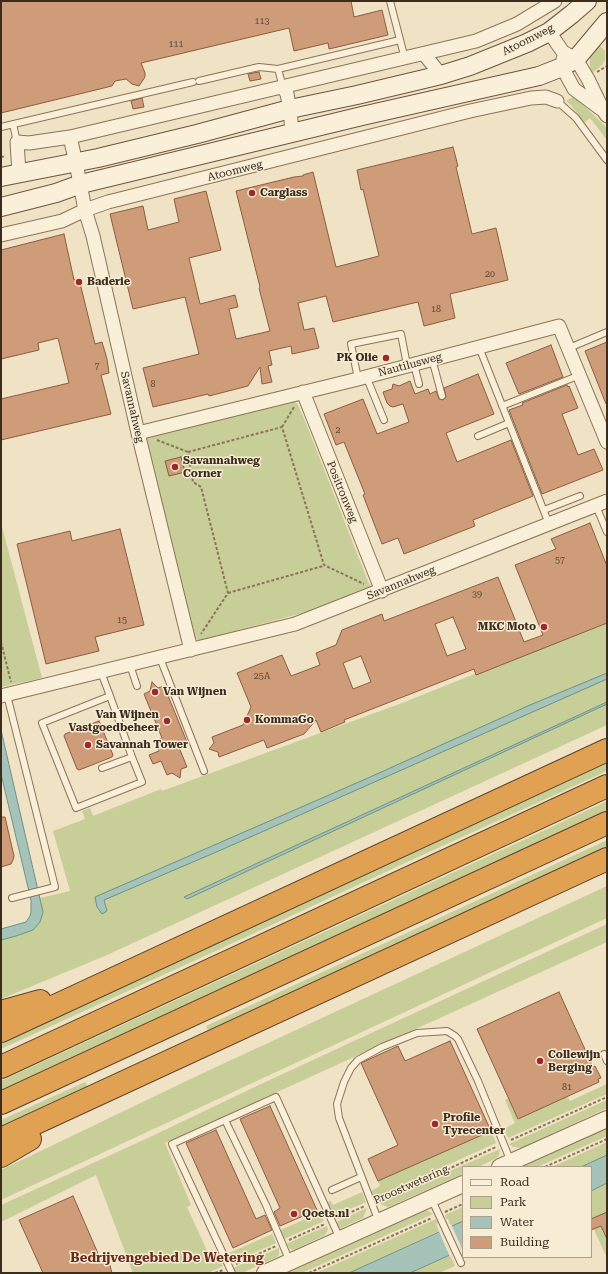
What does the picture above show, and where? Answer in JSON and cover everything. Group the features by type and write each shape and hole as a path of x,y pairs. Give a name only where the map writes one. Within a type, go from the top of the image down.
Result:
{"highway":[{"path":"1,1031 607,750"},
{"path":"1,1067 607,786"},
{"path":"1,1103 607,823"},
{"path":"1,1139 607,859"},
{"path":"1,1012 106,982"},
{"path":"1,1156 140,1075"}],"main road":[{"name":"Atoomweg","path":"1,176 76,163 197,134 290,109 441,75 470,66 527,43 549,32 587,1"},
{"name":"Atoomweg","path":"1,207 81,184 292,133 467,102 539,76 567,60 607,22"}],"street":[{"name":"Atoomweg","path":"17,142 28,143 70,138 476,41 517,24 555,1"},
{"path":"549,32 567,60 588,79 605,113"},
{"path":"424,54 441,75"},
{"path":"567,60 574,89 605,113"},
{"path":"283,87 290,109 292,133"},
{"name":"Atoomweg","path":"1,235 62,220 108,202 467,102 531,98 552,99"},
{"path":"70,138 76,163"},
{"path":"17,142 19,173"},
{"name":"Savannahweg","path":"76,163 85,210 93,236 138,433 191,650"},
{"name":"Nautilusweg","path":"138,433 362,378 559,326 604,429 607,442"},
{"name":"Positronweg","path":"303,392 382,591"},
{"name":"Savannahweg","path":"7,695 295,624 382,591 602,503"},
{"path":"506,1165 607,1119"},
{"name":"Proostwetering","path":"265,1273 462,1184"}],"lane":[{"path":"390,1 405,59"},
{"path":"1,126 259,67 278,69 400,40"},
{"path":"278,69 283,87"},
{"path":"552,99 576,118 607,160"},
{"path":"13,124 17,142"},
{"path":"568,348 607,332"},
{"path":"384,420 362,378 351,344 401,334 418,384"},
{"path":"479,347 549,524"},
{"path":"432,359 442,396"},
{"path":"502,406 580,375"},
{"path":"478,436 509,423"},
{"path":"544,510 580,496"},
{"path":"602,503 607,532"},
{"path":"160,658 204,771"},
{"path":"130,665 137,686"},
{"path":"101,672 110,696 132,757 142,782 76,808 42,723 110,696"},
{"path":"7,695 55,887 12,898"},
{"path":"102,768 132,757"},
{"path":"379,1222 338,1118 337,1104 344,1082 351,1068 358,1060 382,1047 417,1032 447,1031 458,1039 478,1081 503,1144 506,1165"},
{"path":"604,1054 607,1061"},
{"path":"230,1270 172,1144 276,1097 340,1239"},
{"path":"225,1120 266,1205 290,1262"},
{"path":"332,1190 361,1177"},
{"name":"Proostwetering","path":"431,1198 461,1263"}],"path":[{"path":"138,433 188,452 282,427 303,392"},
{"path":"282,427 324,566"},
{"path":"188,452 193,482 201,487 228,593"},
{"path":"191,650 228,593 324,566 382,591"},
{"path":"1,642 7,695"},
{"name":"Proostwetering","path":"216,1273 230,1270 282,1243 372,1204 607,1097"},
{"path":"547,1166 607,1139"},
{"path":"309,1273 462,1204"}],"green space":[{"path":"598,44 605,51 605,60 602,65 592,73 590,68 590,56"},
{"path":"574,96 607,128 607,140 590,118 584,123 571,105 566,101"},
{"path":"291,401 297,403 305,421 371,589 306,612 199,641 192,634 143,437"},
{"path":"1,523 42,678 1,687"},
{"path":"607,621 607,725 107,955 1,999 1,940 16,936 40,922 43,912 40,898 70,891 53,831 85,819 82,811 90,808 93,816 161,789 162,791 402,703"},
{"path":"607,759 607,771 1,1049 1,1038"},
{"path":"607,801 607,812 1,1091 1,1081"},
{"path":"607,840 607,852 210,1035 206,1026"},
{"path":"607,886 607,918 1,1200 1,1170 201,1074"},
{"path":"607,924 607,942 165,1143 191,1205 187,1207 209,1255 217,1252 223,1266 208,1273 133,1273 96,1175 1,1222 1,1205"},
{"path":"85,1082 88,1087 1,1131 1,1120"},
{"path":"607,1084 607,1094 508,1138 504,1129 515,1123 505,1100 509,1098 518,1118 567,1096 570,1101"},
{"path":"607,1100 607,1108 522,1148 513,1147 509,1144"},
{"path":"607,1127 607,1136 539,1166 521,1166"},
{"path":"491,1131 496,1143 375,1198 371,1191 380,1186 378,1181"},
{"path":"607,1142 607,1155 583,1166 554,1166"},
{"path":"500,1149 499,1155 495,1159 480,1166 462,1166 462,1174 388,1207 379,1202"},
{"path":"607,1183 607,1258 592,1225 592,1190"},
{"path":"362,1192 366,1202 332,1217 326,1203 331,1201 333,1205"},
{"path":"462,1207 462,1221 451,1226 445,1215"},
{"path":"367,1208 363,1218 341,1228 334,1223"},
{"path":"423,1210 427,1210 433,1214 302,1273 284,1273"},
{"path":"320,1213 324,1221 284,1239 280,1230"},
{"path":"436,1219 438,1223 436,1224 439,1231 349,1273 316,1273"},
{"path":"327,1226 328,1229 325,1235 294,1250 290,1249 286,1244"},
{"path":"272,1234 276,1243 231,1263 227,1254"},
{"path":"279,1248 279,1254 277,1257 242,1273 238,1273 233,1268"},
{"path":"450,1255 455,1266 439,1273 410,1273"}],"water":[{"path":"607,673 607,679 221,850 104,900 107,911 102,914 97,907 95,897 368,778 530,705"},
{"path":"607,702 607,704 187,899 184,897"},
{"path":"1,730 43,912 40,922 33,930 1,940 1,929 26,922 31,912 31,900 1,774"},
{"path":"607,1155 607,1183 592,1190 592,1166 583,1166"},
{"path":"462,1221 462,1249 410,1273 349,1273"}],"pier":[{"path":"451,1224 462,1251 450,1257 438,1229"}],"building":[{"path":"1,1 351,1 354,17 382,10 388,35 329,49 328,43 294,51 289,28 141,63 145,77 139,86 132,84 126,79 115,81 112,86 1,113"},
{"path":"259,72 261,79 250,81 248,74"},
{"path":"142,98 144,107 133,109 131,101"},
{"path":"453,147 458,166 456,167 472,234 496,228 508,280 450,294 455,318 424,326 418,302 333,322 326,296 298,303 304,330 314,328 319,348 292,354 291,346 269,351 272,365 268,366 272,382 262,384 260,367 248,386 209,396 208,394 153,407 143,368 199,354 185,297 133,309 110,214 143,206 148,230 179,222 174,199 206,191 221,250 189,258 200,304 235,295 238,307 229,309 236,339 270,331 236,191 303,176 313,172 336,267 379,256 357,170"},
{"path":"64,234 74,280 79,279 95,344 102,342 107,359 109,373 101,375 111,414 1,440 1,399 69,383 58,338 38,343 39,350 1,359 1,250"},
{"path":"607,342 607,404 606,404 585,351"},
{"path":"551,345 563,377 519,394 506,363"},
{"path":"478,374 494,414 446,433 457,462 511,440 533,496 473,520 475,526 404,554 398,538 382,544 363,495 365,494 344,442 336,445 324,414 363,399 377,434 409,422 403,404 393,407 387,403 383,392 392,389 393,384 399,386 410,381 415,394 428,389 430,394 436,391 439,399 443,400 446,397 444,388"},
{"path":"567,385 568,387 569,386 578,408 562,414 578,455 594,449 603,470 542,494 509,410 523,405 522,403"},
{"path":"181,457 185,472 169,476 165,461"},
{"path":"590,523 607,566 607,623 476,675 474,669 344,720 345,722 321,732 316,720 304,734 267,748 264,740 219,757 218,752 209,749 214,743 212,737 243,725 251,707 237,673 282,655 291,676 320,665 316,653 336,645 342,630 382,614 384,621 498,577 524,642 543,635 515,565 556,549 551,539","holes":["453,617 466,649 447,656 435,624","361,656 371,682 353,689 343,663"]},
{"path":"120,529 144,625 95,637 99,651 46,664 17,544 70,531 72,541"},
{"path":"152,682 158,688 164,686 187,742 178,745 187,767 181,769 180,778 172,773 167,775 161,761 153,764 149,755 159,751 155,741 162,738 144,694 150,691"},
{"name":"Savannah Tower","path":"99,721 113,755 112,757 79,770 77,769 64,736 65,734"},
{"path":"1,817 5,817 14,856 11,864 1,867"},
{"path":"559,992 593,1067 595,1066 601,1078 598,1079 599,1082 518,1119 477,1029"},
{"path":"450,1041 491,1131 378,1181 368,1159 398,1145 361,1063 398,1046 405,1061"},
{"path":"270,1106 317,1210 280,1226 274,1212 280,1208 240,1119"},
{"path":"216,1130 256,1219 265,1215 272,1230 233,1248 186,1143"},
{"path":"73,1196 100,1258 105,1254 112,1273 43,1273 19,1220"},
{"path":"607,1212 607,1239 601,1226 592,1230 592,1219"}],"place":[{"name":"Carglass","path":"252,193"},
{"name":"Baderie","path":"79,282"},
{"name":"PK Olie","path":"386,358"},
{"name":"Savannahweg Corner","path":"175,467"},
{"name":"MKC Moto","path":"544,627"},
{"name":"Van Wijnen","path":"155,692"},
{"name":"KommaGo","path":"247,720"},
{"name":"Van Wijnen Vastgoedbeheer","path":"167,721"},
{"name":"Savannah Tower","path":"88,745"},
{"name":"Collewijn Berging","path":"540,1061"},
{"name":"Profile Tyrecenter","path":"435,1124"},
{"name":"Qoets.nl","path":"294,1214"}],"district":[{"name":"Bedrijvengebied De Wetering","path":"167,1258"}]}
